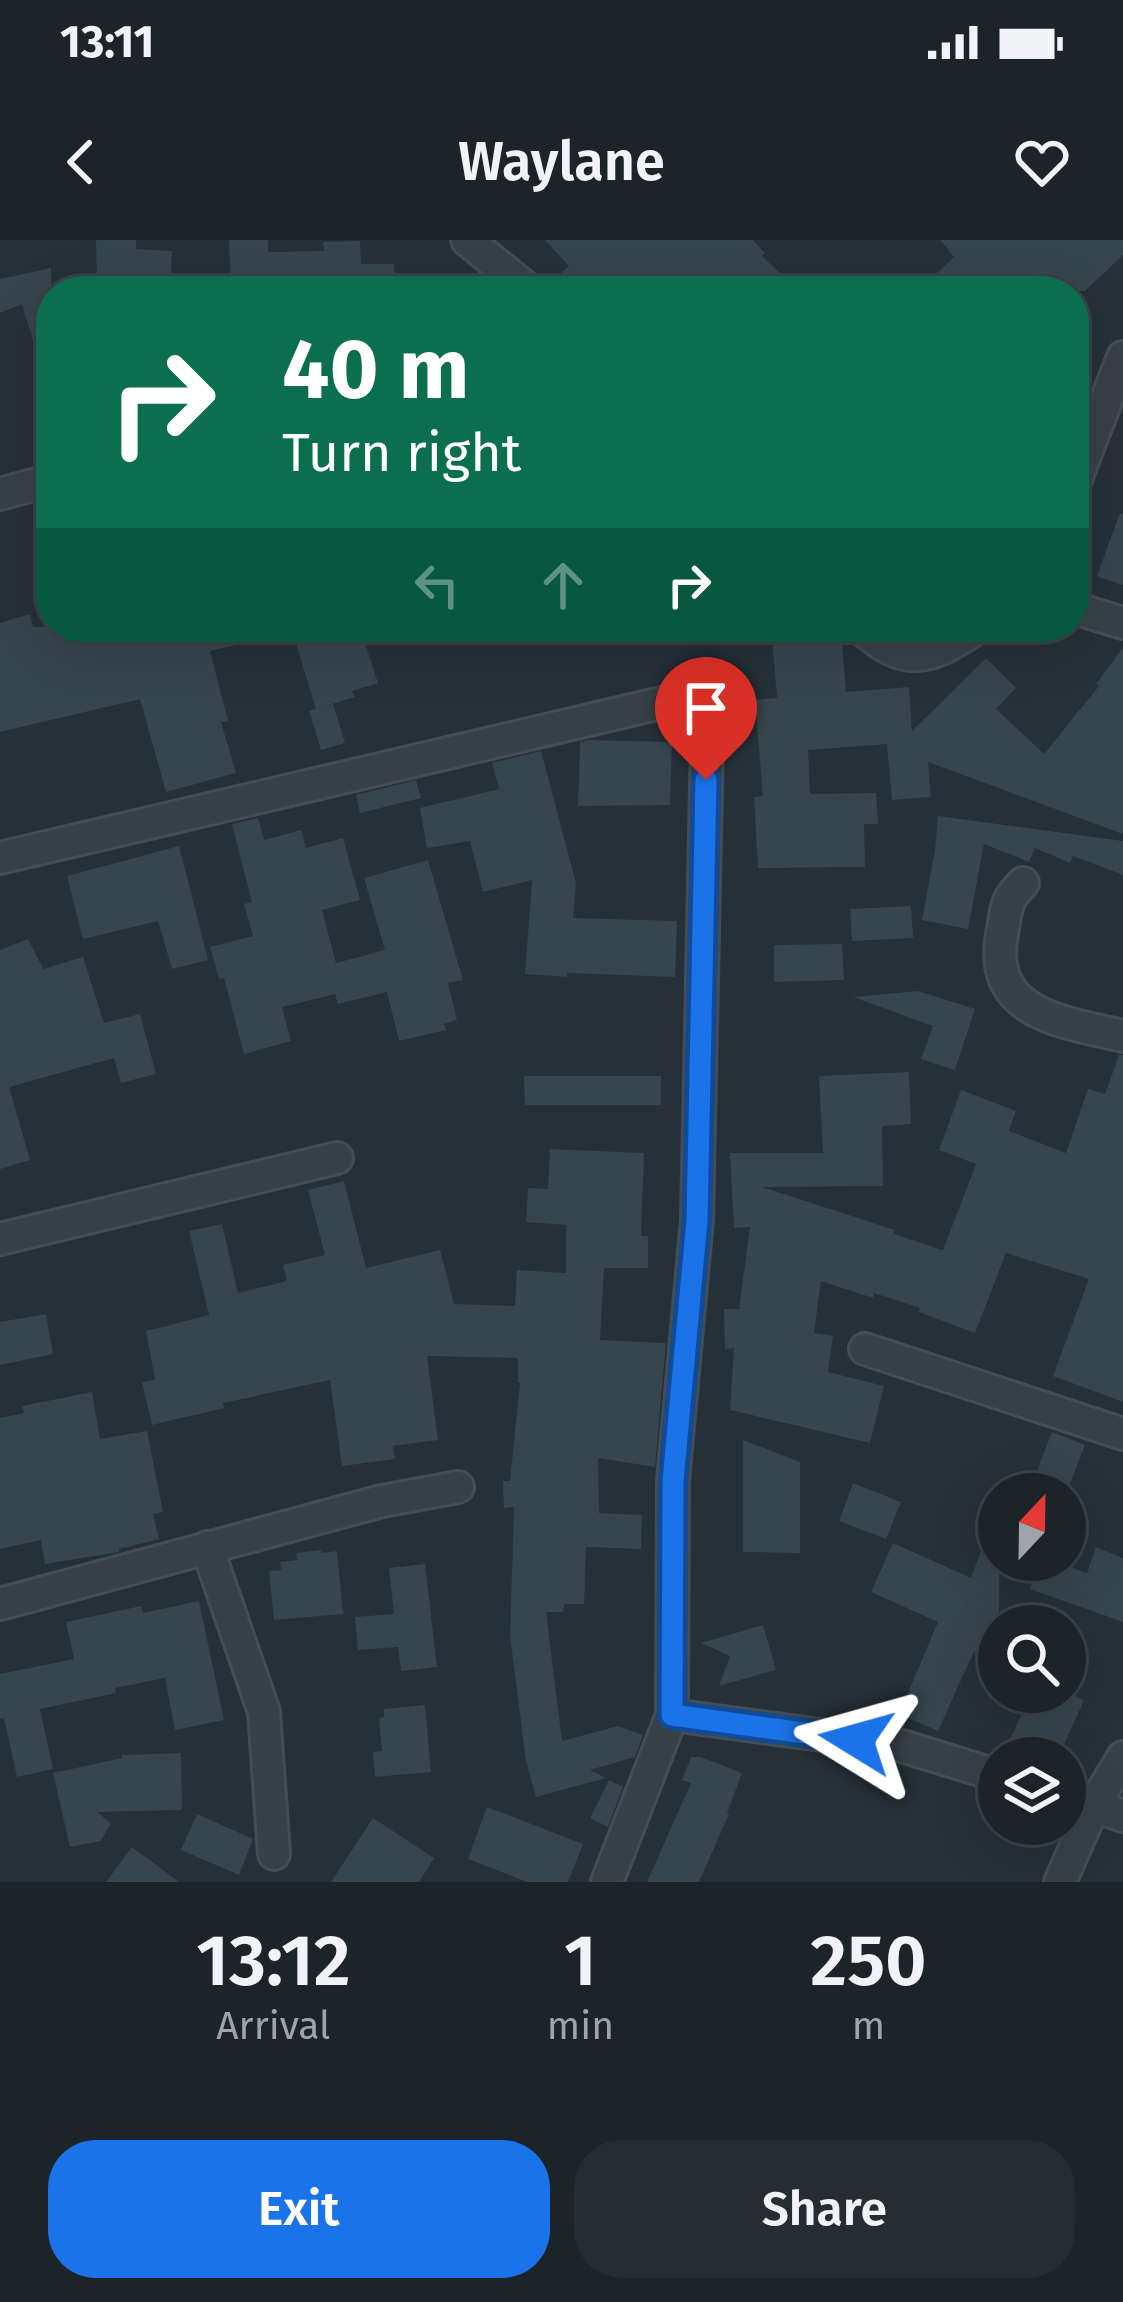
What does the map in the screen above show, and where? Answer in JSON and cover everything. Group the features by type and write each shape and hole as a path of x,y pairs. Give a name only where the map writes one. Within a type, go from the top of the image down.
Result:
{"street":[{"path":"467,240 511,276"},
{"path":"1089,445 1123,357"},
{"path":"0,494 36,484"},
{"path":"1089,613 1123,623"},
{"path":"876,642 898,654 940,652 955,642"},
{"path":"0,858 708,692 697,1220 673,1481 672,1715 608,1882"},
{"path":"1023,883 1009,896 1000,947 1004,978 1017,1000 1056,1020 1123,1036"},
{"path":"0,1239 337,1158"},
{"path":"865,1349 1123,1434"},
{"path":"0,1604 382,1501 458,1486"},
{"path":"207,1547 264,1712 274,1854"},
{"path":"672,1715 902,1746 978,1770"},
{"path":"1060,1882 1094,1806 1123,1757"}],"building":[{"path":"96,240 136,240 136,249 172,251 171,276 97,276"},
{"path":"229,240 268,240 268,252 324,251 323,242 360,241 361,264 394,264 394,276 230,276"},
{"path":"545,240 753,240 783,276 558,276 569,266"},
{"path":"940,240 1123,240 1123,255 1089,287 1089,276 934,276 954,257"},
{"path":"51,268 51,276 36,276 36,351 22,304 0,313 0,279"},
{"path":"1123,514 1123,585 1097,576"},
{"path":"30,614 36,642 249,642 210,651 228,721 221,722 236,773 166,792 140,699 0,732 0,623"},
{"path":"296,642 365,642 378,683 352,691 355,697 316,709"},
{"path":"772,642 842,642 846,692 909,687 912,731 986,658 1016,688 996,709 1044,754 1123,648 1123,834 928,762 931,797 892,800 887,744 808,750 810,794 876,793 878,824 864,824 865,867 758,868 754,797 763,796 755,700 777,698"},
{"path":"333,704 345,743 321,750 309,711"},
{"path":"580,742 672,742 670,805 578,806"},
{"path":"541,751 576,883 573,918 677,921 675,977 525,974 532,880 483,892 470,841 427,848 420,808 499,789 492,763"},
{"path":"416,780 421,798 360,813 356,795"},
{"path":"938,816 1123,841 1123,875 1073,856 1070,863 1035,848 1029,862 984,844 968,929 922,920"},
{"path":"258,818 264,840 301,830 306,848 343,838 360,900 322,910 336,963 385,950 364,878 428,860 463,980 448,983 457,1020 444,1024 446,1030 399,1041 387,992 338,1004 335,994 282,1007 291,1041 244,1054 224,978 219,979 210,947 253,936 244,904 252,902 232,824"},
{"path":"179,846 208,960 172,969 158,921 83,939 67,876"},
{"path":"911,906 913,938 852,941 850,909"},
{"path":"28,939 43,969 83,957 104,1023 140,1014 156,1074 121,1083 114,1058 9,1087 30,1160 0,1169 0,950"},
{"path":"842,944 844,980 774,982 774,945"},
{"path":"918,991 975,1009 955,1070 921,1059 933,1026 853,997"},
{"path":"1119,1055 1123,1055 1123,1402 1053,1376 1089,1279 1006,1253 975,1333 919,1312 920,1308 821,1281 814,1333 833,1336 828,1372 884,1386 870,1443 730,1410 734,1348 725,1349 724,1309 739,1309 750,1227 734,1228 730,1153 823,1153 819,1076 909,1072 911,1124 882,1126 883,1186 762,1187 943,1250 976,1164 939,1150 961,1090 1016,1111 1009,1131 1066,1153 1088,1089 1105,1094"},
{"path":"524,1076 661,1076 661,1105 525,1105"},
{"path":"550,1149 644,1153 641,1236 648,1236 648,1268 604,1268 600,1340 666,1343 655,1467 598,1458 599,1513 642,1515 641,1549 586,1547 584,1604 564,1604 563,1612 546,1612 562,1741 618,1726 643,1735 635,1757 590,1770 606,1778 536,1797 526,1761 510,1636 514,1507 504,1508 503,1481 510,1481 520,1383 518,1358 427,1356 438,1440 393,1446 395,1459 342,1466 330,1380 223,1403 224,1408 152,1425 142,1382 155,1380 146,1331 209,1315 189,1231 222,1224 238,1293 287,1281 283,1265 325,1255 308,1190 344,1181 366,1268 440,1250 454,1304 515,1306 517,1270 566,1273 566,1225 526,1222 528,1188 548,1189"},
{"path":"46,1314 53,1354 0,1365 0,1322"},
{"path":"92,1392 100,1439 147,1431 163,1512 153,1514 159,1539 119,1552 45,1564 41,1540 0,1549 0,1418 24,1413 22,1406"},
{"path":"1052,1432 1085,1445 1074,1473 1036,1473"},
{"path":"743,1440 800,1462 800,1553 743,1552"},
{"path":"853,1483 901,1502 886,1539 839,1521"},
{"path":"893,1543 971,1578 978,1559 978,1581 999,1581 999,1605 978,1605 978,1653 974,1651 938,1731 899,1714 938,1622 871,1592"},
{"path":"1096,1547 1123,1558 1123,1622 1086,1605 1030,1589 1033,1581 1086,1581"},
{"path":"337,1551 343,1614 274,1620 269,1571 281,1570 280,1562 297,1560 296,1553"},
{"path":"425,1564 437,1667 401,1671 398,1647 358,1650 355,1617 394,1614 389,1568"},
{"path":"199,1601 224,1720 175,1730 165,1678 115,1688 116,1693 40,1709 53,1769 17,1777 4,1718 0,1719 0,1674 74,1659 66,1622 141,1606 143,1613"},
{"path":"763,1625 776,1670 719,1686 730,1656 701,1643"},
{"path":"425,1705 431,1772 375,1777 373,1752 382,1751 379,1718 384,1717 384,1709"},
{"path":"1022,1713 1078,1713 1067,1737 1011,1737"},
{"path":"181,1753 182,1810 97,1812 111,1823 101,1841 70,1847 53,1773 122,1755"},
{"path":"691,1757 742,1773 729,1814 699,1882 647,1882 691,1783 682,1780"},
{"path":"609,1780 623,1787 608,1827 590,1818"},
{"path":"487,1807 583,1844 568,1882 527,1882 468,1859"},
{"path":"197,1814 253,1839 239,1875 181,1850"},
{"path":"373,1818 434,1858 419,1882 331,1882"},
{"path":"132,1847 179,1882 106,1882"}],"route":[{"path":"706,780 697,1220 673,1481 672,1715 856,1740"}]}
